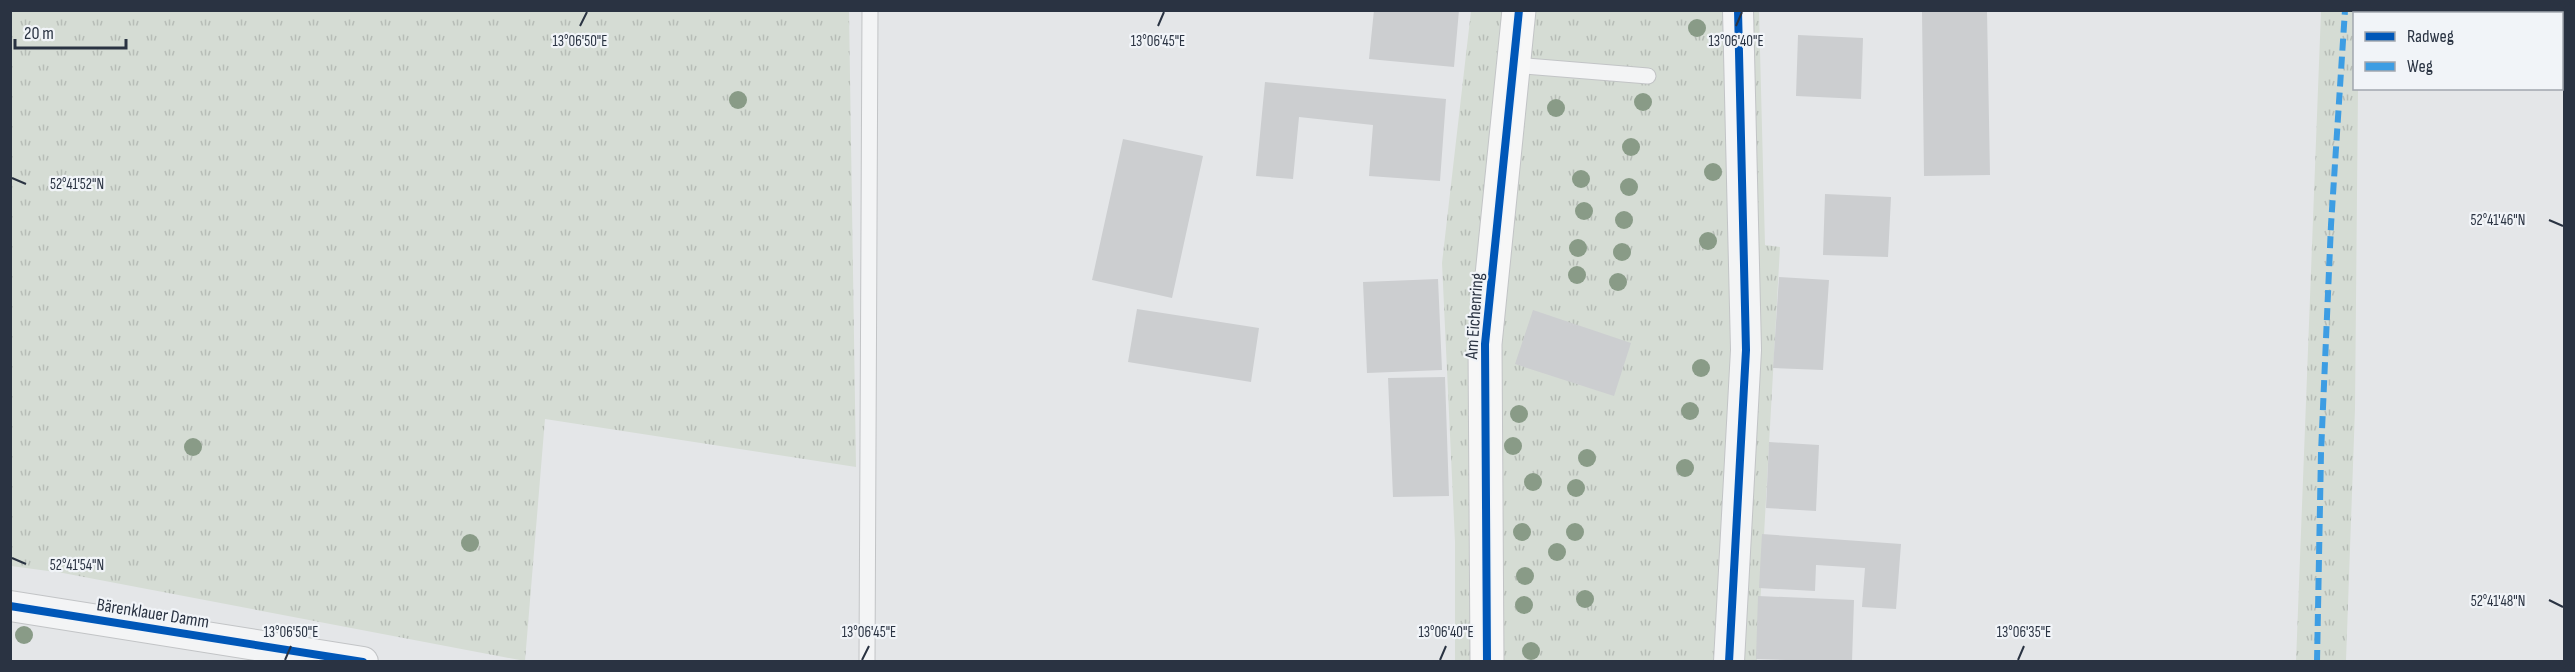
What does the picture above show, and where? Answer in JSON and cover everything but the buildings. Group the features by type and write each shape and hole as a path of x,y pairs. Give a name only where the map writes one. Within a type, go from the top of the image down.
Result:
{"main road":[{"name":"Am Eichenring","path":"1487,662 1485,344 1519,10"}],"street":[{"path":"1729,662 1746,350 1738,10"},
{"name":"Bärenklauer Damm","path":"10,606 363,662"}],"lane":[{"path":"867,662 870,10"},
{"path":"1513,65 1648,76"}],"green space":[{"path":"11,10 849,11 856,467 545,419 525,661 63,573 11,566"},
{"path":"1471,11 1759,11 1765,245 1780,247 1757,661 1455,662 1455,542 1442,263"},
{"path":"2321,11 2358,11 2353,12 2353,90 2358,90 2355,409 2346,661 2296,662"}],"marked path":[{"path":"2317,662 2321,453 2331,225 2345,10"}],"cycle path":[{"path":"1487,662 1485,344 1519,10"},
{"path":"1729,662 1746,350 1738,10"},
{"path":"10,606 363,662"}]}
